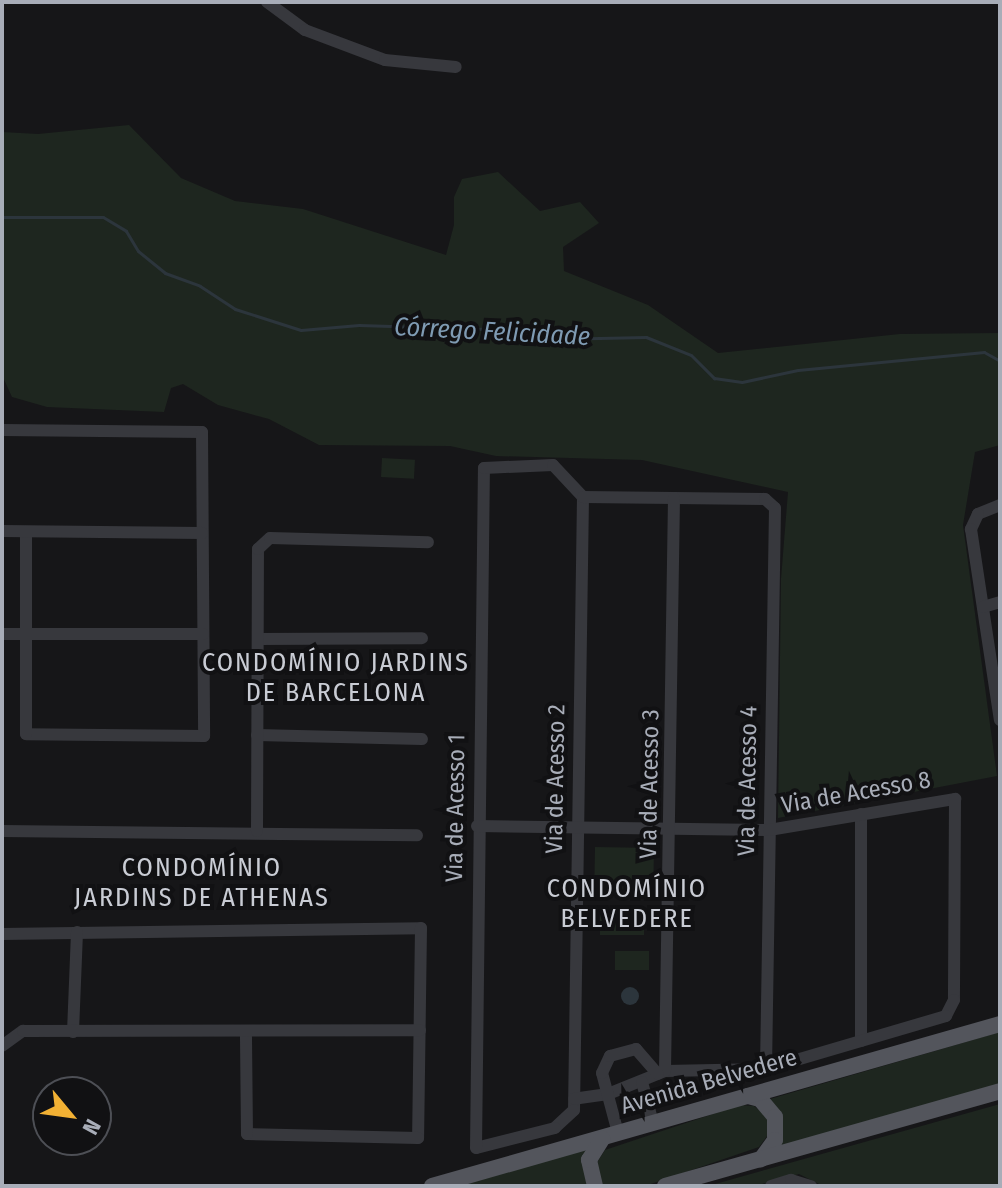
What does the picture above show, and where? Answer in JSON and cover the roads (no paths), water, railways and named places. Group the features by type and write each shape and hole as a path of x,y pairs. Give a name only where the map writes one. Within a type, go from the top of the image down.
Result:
{"main road":[{"name":"Avenida Belvedere","path":"432,1186 1000,1024"},
{"path":"665,1186 1000,1091"},
{"path":"748,1096 769,1107 775,1117 775,1140 761,1159"},
{"path":"595,1186 589,1160 610,1136"}],"street":[{"path":"267,2 305,30 385,60 456,67"},
{"path":"2,430 202,432 204,736 26,734 26,532"},
{"name":"Via de Acesso 1","path":"574,1105 555,1128 476,1148 477,826 484,468 553,465 583,497"},
{"path":"583,497 674,498"},
{"name":"Via de Acesso 2","path":"574,1105 583,497"},
{"name":"Via de Acesso 4","path":"674,498 765,499 775,508 766,1069"},
{"name":"Via de Acesso 3","path":"662,1072 672,828 674,498"},
{"path":"1000,505 984,510 973,521 1000,720"},
{"path":"2,531 202,533"},
{"path":"257,831 258,557 263,542 428,542"},
{"path":"983,607 1000,602"},
{"path":"2,634 203,634"},
{"path":"258,639 422,638"},
{"path":"257,735 422,739"},
{"name":"Via de Acesso 8","path":"477,826 769,830 955,799 951,1012 861,1041"},
{"path":"574,1105 662,1072 766,1069 861,1041 861,814"},
{"path":"2,831 257,831 417,835"},
{"path":"2,934 421,928 418,1138 247,1134 246,1033"},
{"path":"73,1032 77,932"},
{"path":"2,1046 23,1031 246,1033 420,1030"},
{"path":"610,1136 608,1094 602,1073 610,1056 623,1049 647,1057 662,1072"},
{"path":"574,1077 602,1073"},
{"path":"642,1082 653,1123"},
{"path":"771,1186 791,1180 811,1186"}],"waterway":[{"name":"Córrego Felicidade","path":"2,217 103,217 126,231 138,251 165,273 200,286 235,309 301,330 359,325 486,329 553,339 646,337 691,355 714,378 742,382 798,370 984,352 1000,361"}],"district":[{"name":"CONDOMÍNIO JARDINS DE BARCELONA","path":"336,678"},
{"name":"CONDOMÍNIO JARDINS DE ATHENAS","path":"202,883"},
{"name":"CONDOMÍNIO BELVEDERE","path":"627,904"}]}
